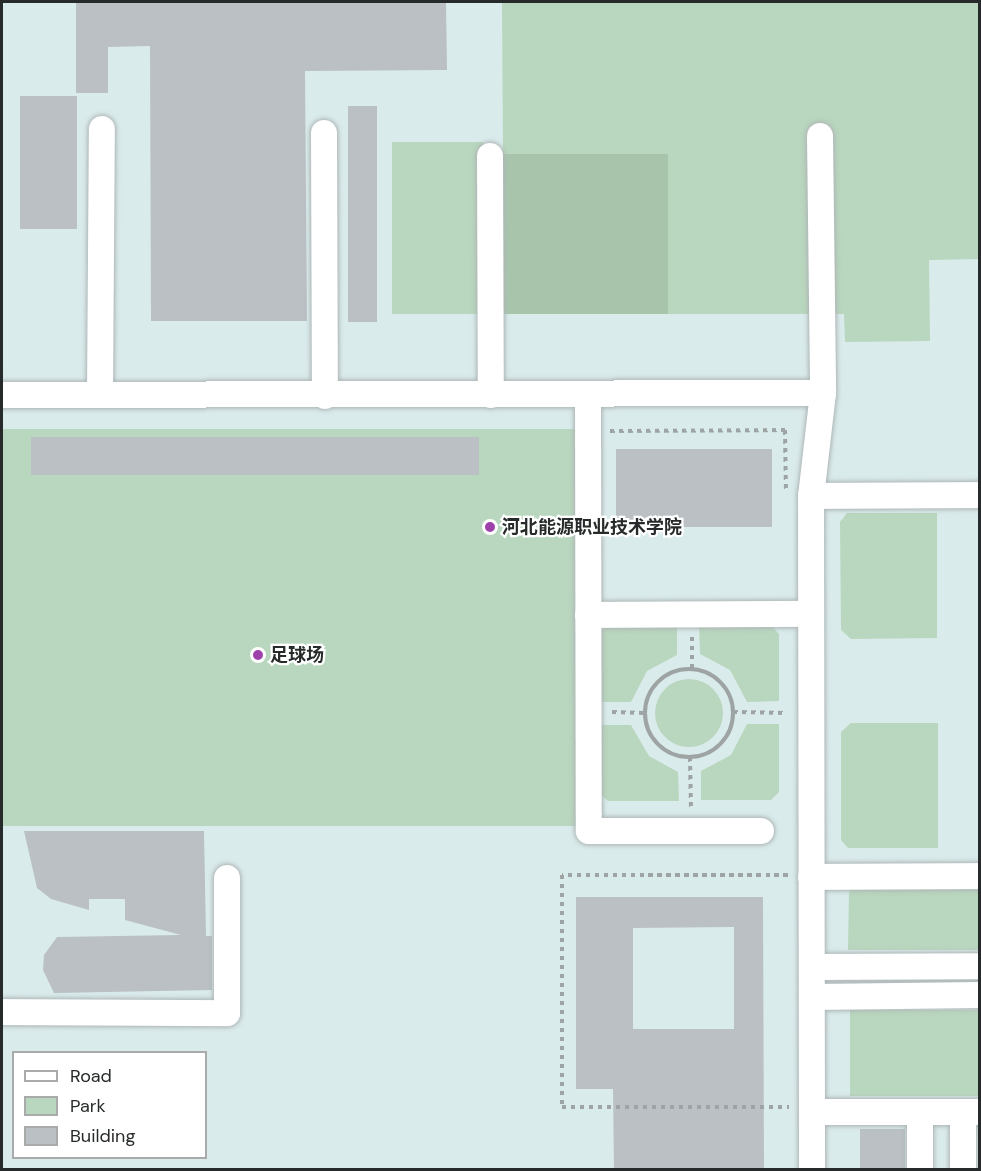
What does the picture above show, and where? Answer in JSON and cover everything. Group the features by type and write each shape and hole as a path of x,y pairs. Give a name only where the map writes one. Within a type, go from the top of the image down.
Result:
{"lane":[{"path":"100,395 102,129"},
{"path":"324,133 326,396"},
{"path":"812,1170 797,1112 813,997 813,967 800,876 811,614 811,496 824,393 820,136"},
{"path":"490,156 491,395"},
{"path":"2,395 824,393"},
{"path":"588,395 589,831 761,831"},
{"path":"811,496 980,495"},
{"path":"588,615 811,614"},
{"path":"800,876 980,876"},
{"path":"2,1012 227,1013 227,878"},
{"path":"813,967 980,966"},
{"path":"813,997 980,995"},
{"path":"797,1112 971,1112 963,1170"},
{"path":"920,1112 920,1170"}],"path":[{"path":"588,432 785,430 786,501"},
{"path":"692,614 692,668"},
{"path":"692,668 705,671 725,687 733,712 725,738 704,754 690,757 663,749 653,739 645,712 654,685 664,676 692,668"},
{"path":"787,701 787,725"},
{"path":"589,712 645,712"},
{"path":"733,712 787,713"},
{"path":"690,757 691,830"},
{"path":"788,864 800,876"},
{"path":"789,1095 797,1112 562,1107 562,876 800,876"},
{"path":"788,887 800,876"}],"shaded area":[{"name":"河北能源职业技术学院","path":"2,2 979,2 979,1169 2,1170"}],"green space":[{"path":"502,2 979,2 979,259 929,260 930,341 845,342 844,314 668,314 668,154 503,154"},
{"path":"392,142 483,142 483,314 392,314"},
{"path":"503,154 668,154 668,314 503,314"},
{"path":"2,429 576,429 576,826 2,826"},
{"path":"847,513 937,513 937,638 851,639 841,630 840,522"},
{"path":"677,625 677,655 647,671 631,702 599,702 599,634 607,626"},
{"path":"699,625 771,625 779,634 779,701 747,702 730,670 700,654"},
{"path":"682,679 696,679 708,684 718,694 723,713 718,732 708,742 696,747 682,747 670,742 660,732 655,720 655,706 660,694 670,684"},
{"path":"851,723 938,723 938,848 848,848 841,840 841,732"},
{"path":"747,724 779,724 779,792 771,800 701,800 701,771 731,755"},
{"path":"599,725 631,725 649,756 678,772 679,801 608,801 599,793"},
{"path":"857,883 979,883 979,950 848,950 849,892"},
{"path":"850,1010 979,1010 979,1096 850,1096"}],"building":[{"path":"76,2 446,2 447,70 305,71 307,321 151,321 150,46 108,47 108,93 76,93"},
{"path":"20,96 77,96 77,229 20,229"},
{"path":"348,106 377,106 377,322 348,322"},
{"path":"31,437 479,437 479,475 31,475"},
{"path":"616,449 772,449 772,527 616,527"},
{"path":"24,831 204,831 206,936 212,936 212,990 54,993 43,970 44,955 57,937 181,935 125,920 125,899 89,899 89,910 51,899 37,888"},
{"path":"576,897 763,897 764,1170 614,1170 613,1089 576,1089","holes":["734,927 734,1029 633,1029 633,928"]},
{"path":"860,1129 905,1129 905,1170 860,1170"}],"place":[{"name":"河北能源职业技术学院","path":"490,527"},
{"name":"足球场","path":"258,655"}]}
